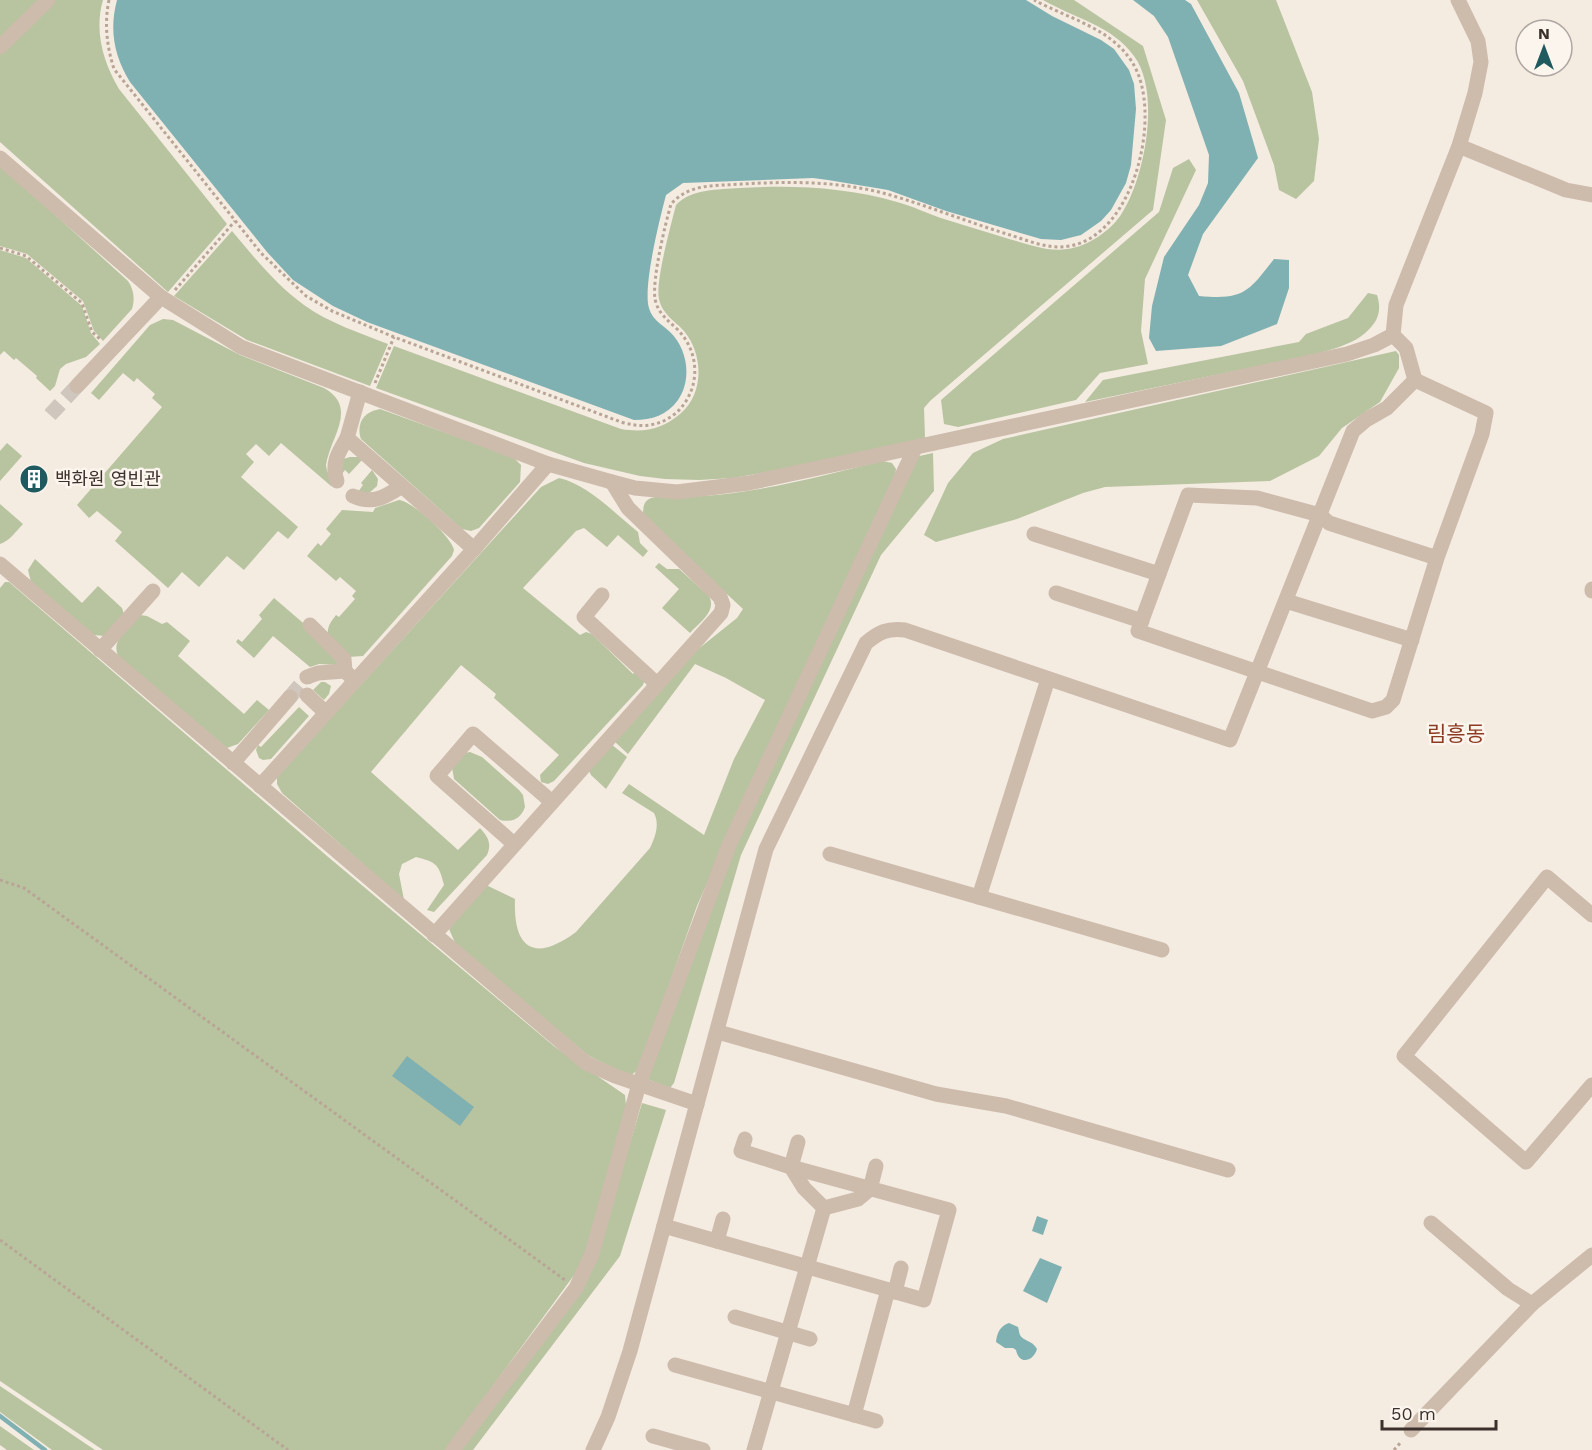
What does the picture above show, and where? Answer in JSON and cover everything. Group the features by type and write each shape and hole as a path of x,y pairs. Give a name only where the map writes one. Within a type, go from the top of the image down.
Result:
{"street":[{"path":"0,47 48,0"},
{"path":"1393,335 1396,305 1459,146 1475,93 1481,62 1478,42 1458,0"},
{"path":"1459,146 1566,190 1592,195"},
{"path":"0,158 164,299 241,348 548,464 635,488 677,492 749,483 1347,354 1374,345 1393,335"},
{"path":"77,386 110,350 164,299"},
{"path":"1393,335 1406,348 1415,380 1486,413 1482,434 1437,558 1393,700 1386,707 1372,711 1138,631 1188,495 1257,498 1320,515 1329,523 1437,558"},
{"path":"592,1450 608,1417 630,1351 766,849 866,643 880,631 905,630 1230,740 1353,431 1366,420 1387,408 1415,380"},
{"path":"337,481 334,464 365,394"},
{"path":"346,438 474,549"},
{"path":"453,1450 576,1288 592,1254 639,1084 729,845 915,448"},
{"path":"260,786 326,713 349,676 474,549 548,464"},
{"path":"434,934 721,613 723,605 720,597 628,508 612,482"},
{"path":"353,496 362,500 381,500 402,486"},
{"path":"1034,534 1159,574"},
{"path":"0,564 586,1063 615,1076 698,1104"},
{"path":"100,650 153,591"},
{"path":"1056,593 1142,621"},
{"path":"602,595 584,617 657,684"},
{"path":"1286,601 1412,640"},
{"path":"310,625 344,659 349,676"},
{"path":"307,677 318,673 349,676"},
{"path":"979,897 1048,679"},
{"path":"307,694 326,713"},
{"path":"233,763 290,697"},
{"path":"514,844 437,776 473,734 552,802"},
{"path":"830,854 1162,950"},
{"path":"1592,915 1546,877 1404,1056 1526,1162 1592,1085"},
{"path":"718,1032 936,1094 1006,1106 1228,1170"},
{"path":"664,1226 717,1241 769,1250 806,1267 924,1300 949,1210 920,1197 870,1189 741,1151 745,1139"},
{"path":"798,1142 791,1167 804,1188 824,1208"},
{"path":"824,1208 858,1199 870,1189 876,1166"},
{"path":"754,1450 824,1208"},
{"path":"717,1241 723,1219"},
{"path":"1431,1223 1508,1289 1532,1304"},
{"path":"1411,1431 1532,1304 1592,1255"},
{"path":"854,1415 891,1291 901,1268"},
{"path":"735,1317 810,1339"},
{"path":"675,1365 876,1421"},
{"path":"654,1436 704,1450"}],"path":[{"path":"109,0 106,28 108,51 114,69 261,253 306,296 332,311 394,337 637,427 654,425 669,418 683,406 691,394 694,380 693,354 688,342 660,313 655,299 655,282 671,204 679,195 697,187 808,182 860,187 899,197 1038,244 1055,247 1070,246 1087,240 1119,213 1129,195 1139,164 1143,138 1142,85 1132,62 1120,46 1106,35 1034,0"},
{"path":"164,299 235,221"},
{"path":"0,248 26,256 82,303 92,332 110,350"},
{"path":"365,394 394,337"},
{"path":"0,880 24,888 576,1288"},
{"path":"0,1240 288,1450"}],"green space":[{"path":"0,0 41,0 0,40"},
{"path":"54,0 103,0 99,23 100,35 108,68 119,89 227,224 168,292 0,142 0,52"},
{"path":"1043,0 1074,0 1143,46 1166,120 1153,210 930,401 924,408 925,438 806,465 733,478 665,479 640,476 584,463 376,388 394,346 621,429 653,429 667,423 680,414 694,395 698,362 690,340 666,313 659,299 661,267 676,205 690,195 706,191 780,187 838,190 903,204 952,222 1030,245 1060,250 1075,248 1091,241 1112,226 1130,197 1143,157 1147,134 1147,91 1142,72 1134,56 1115,37"},
{"path":"1197,0 1276,0 1312,92 1319,139 1314,181 1296,199 1279,190 1274,165 1243,81"},
{"path":"1189,159 1196,170 1145,279 1141,331 1148,364 1100,373 1076,400 958,427 944,424 941,400 1159,212 1173,168"},
{"path":"0,165 130,284 133,295 132,309 103,341 94,331 83,301 27,254 0,246"},
{"path":"232,231 274,279 304,305 334,322 388,344 370,386 247,340 174,296"},
{"path":"0,250 26,258 82,306 91,333 100,344 86,357 66,364 60,369 55,386 50,391 16,358 14,360 4,351 0,355"},
{"path":"1368,293 1377,295 1379,308 1377,319 1360,337 1339,347 1297,358 1085,402 1103,380 1299,342 1306,334 1348,318"},
{"path":"163,319 173,320 240,355 324,388 340,405 340,424 326,465 334,482 331,486 281,443 269,456 256,444 246,454 254,462 241,477 298,527 288,539 278,531 244,570 227,556 199,587 182,572 168,588 115,541 122,532 97,511 89,518 77,505 162,407 152,398 155,394 137,378 134,382 123,373 99,400 91,393 150,325"},
{"path":"1396,351 1399,355 1399,368 1380,402 1342,428 1319,456 1270,481 1105,487 1083,493 1017,519 936,542 924,535 948,483 973,453 1003,439"},
{"path":"380,409 513,457 521,465 520,482 479,528 471,531 462,529 361,439 359,428 362,420 369,413"},
{"path":"7,443 22,456 0,481 0,451"},
{"path":"933,453 934,491 881,555 741,855 674,1083 670,1088 647,1079 715,887 915,457"},
{"path":"358,457 362,460 349,474 345,470 341,475 343,459"},
{"path":"883,461 892,463 896,469 895,476 760,763 697,906 639,1069 630,1076 589,1056 456,945 449,929 486,885 515,899 518,930 522,940 529,946 548,947 576,932 650,848 654,840 656,817 654,813 622,793 629,784 704,835 734,759 765,700 695,664 628,754 614,741 692,654 737,618 743,609 643,516 647,500 653,497 704,496 749,491"},
{"path":"372,470 378,479 377,486 368,494 358,492 363,485 361,483"},
{"path":"559,478 581,487 601,500 638,532 640,543 648,551 643,557 618,535 607,547 584,528 576,531 523,588 580,635 586,632 592,634 633,674 637,670 645,679 643,685 554,781 548,784 541,782 540,775 559,755 494,698 496,694 461,665 371,772 458,850 480,828 488,840 487,855 434,912 427,910 444,885 436,865 416,857 402,864 399,874 404,900 282,793 277,784 277,777 541,487"},
{"path":"399,500 413,506 431,520 452,544 454,550 452,556 363,656 348,657 328,635 328,629 336,615 339,617 355,599 352,596 356,591 340,577 336,581 307,556 318,543 321,546 331,534 326,529 342,510 373,512 375,508"},
{"path":"0,504 23,524 10,538 0,544"},
{"path":"35,559 82,603 98,586 122,608 124,614 104,636 94,635 31,582 28,570"},
{"path":"659,563 667,569 679,569 709,596 711,607 709,611 690,633 662,608 679,589 655,567"},
{"path":"5,582 9,582 327,856 555,1047 625,1095 626,1106 588,1251 580,1267 446,1450 103,1450 0,1381 0,588"},
{"path":"274,598 340,659 337,665 319,664 310,667 273,636 254,658 236,642 238,639 242,642 262,619 259,615"},
{"path":"140,615 162,624 167,622 190,641 178,656 244,714 257,700 269,710 238,744 227,748 119,657 117,645 119,640"},
{"path":"321,682 331,686 324,700 313,690"},
{"path":"299,707 309,716 271,759 259,758 256,750 258,745 261,747"},
{"path":"611,744 627,757 606,789 589,771"},
{"path":"470,752 482,757 523,795 525,807 519,817 509,821 500,820 454,779 452,767 464,753"},
{"path":"642,1103 666,1110 620,1256 473,1450 460,1450 596,1257"},
{"path":"0,1386 95,1450 52,1450 0,1412"},
{"path":"0,1426 34,1450 7,1450 0,1445"}],"water":[{"path":"117,0 1026,0 1052,16 1101,40 1114,49 1129,70 1134,84 1136,109 1131,165 1126,183 1111,210 1101,221 1081,235 1061,240 1041,239 946,211 888,190 828,180 813,178 683,183 666,195 653,250 648,304 656,320 670,332 681,347 686,365 685,383 678,400 664,413 653,418 634,420 367,322 333,306 293,280 267,252 130,82 120,62 113,32"},
{"path":"1133,0 1185,0 1191,4 1239,93 1258,158 1203,234 1188,275 1199,296 1226,297 1243,292 1258,280 1274,259 1289,260 1289,288 1277,324 1221,346 1156,351 1149,338 1152,306 1164,257 1199,205 1208,183 1209,155 1168,37 1154,16"},
{"path":"407,1056 474,1107 460,1126 392,1076"},
{"path":"1037,1216 1048,1220 1043,1235 1032,1231"},
{"path":"1040,1258 1062,1267 1047,1303 1023,1291"},
{"path":"1009,1323 1018,1327 1021,1337 1037,1349 1029,1359 1023,1360 1013,1348 1005,1348 996,1342 1000,1330"}],"waterway":[{"path":"0,1416 45,1450"}],"tunnel":[{"path":"50,415 77,386"},
{"path":"290,697 307,677"}],"place":[{"name":"백화원 영빈관","path":"34,479"}],"district":[{"name":"림흥동","path":"1456,734"}]}
